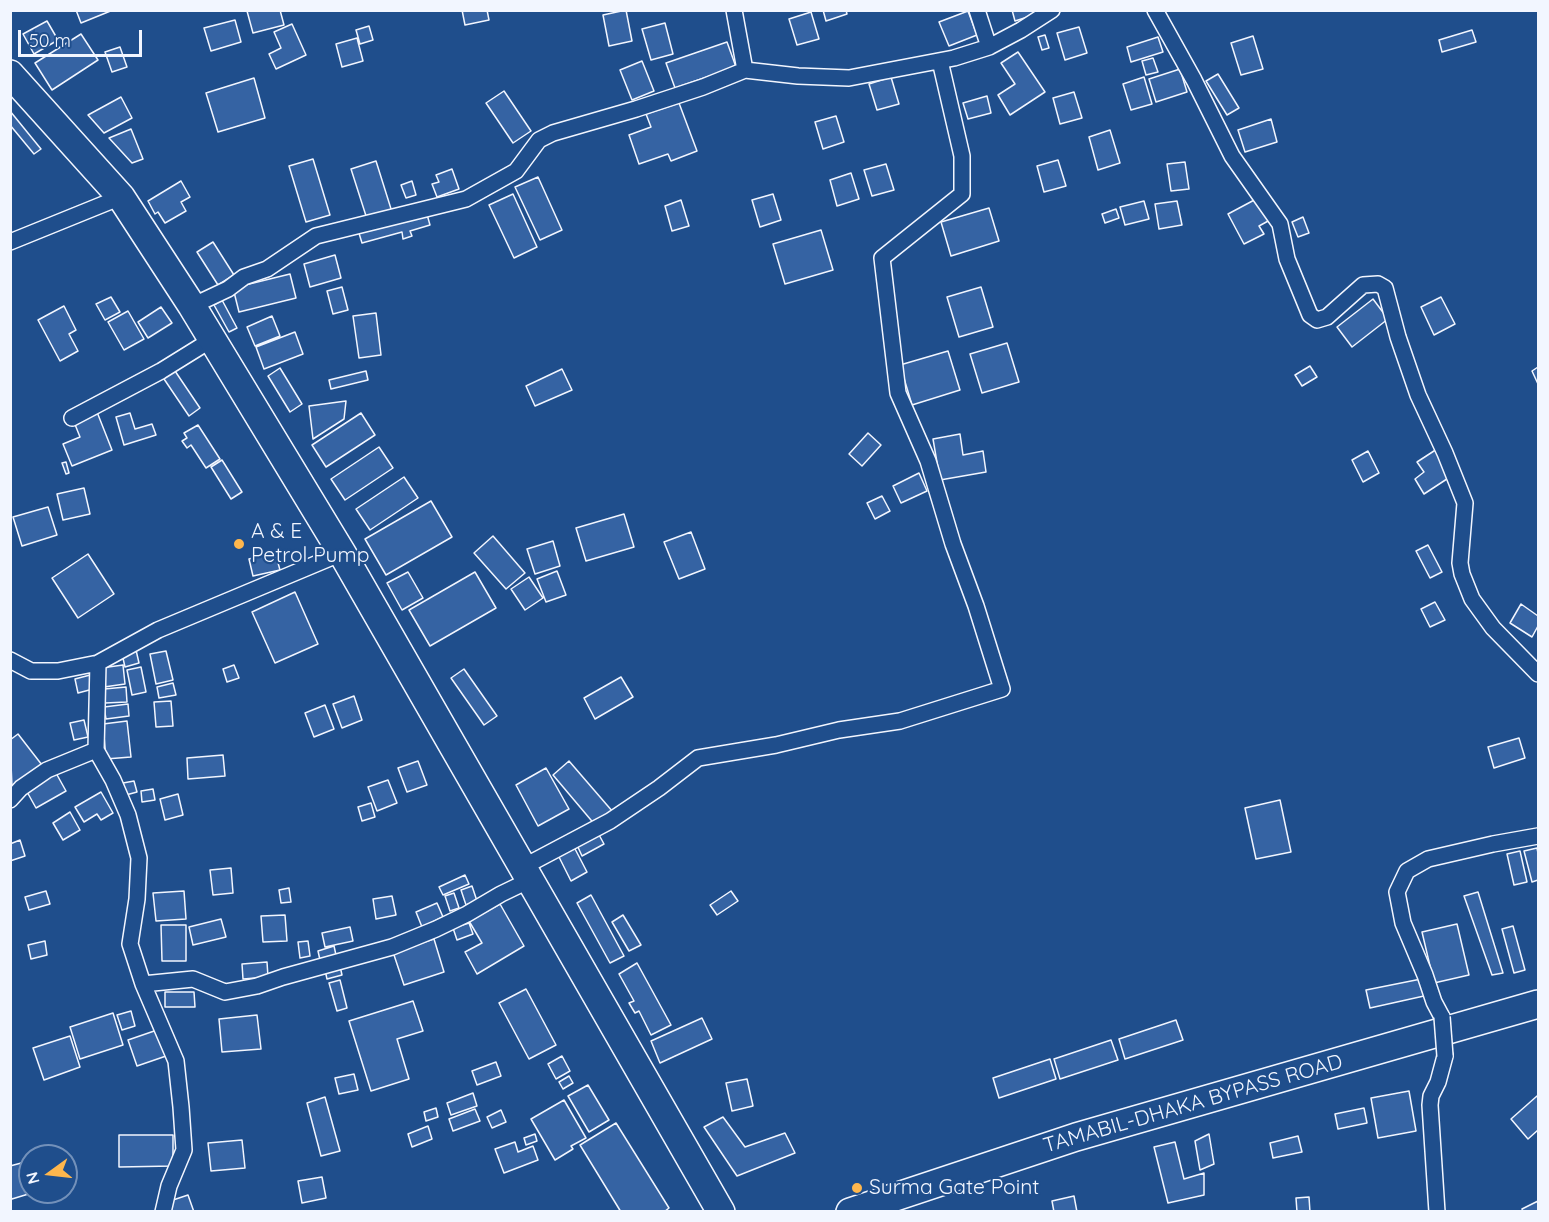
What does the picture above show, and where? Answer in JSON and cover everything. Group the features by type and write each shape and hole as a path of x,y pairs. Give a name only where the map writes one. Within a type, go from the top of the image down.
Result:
{"highway":[{"path":"10,74 121,197 192,306 342,553 721,1212"},
{"name":"TAMABIL-DHAKA BYPASS ROAD","path":"850,1212 1076,1137 1539,1004"}],"street":[{"path":"734,10 746,70"},
{"path":"977,10 988,47"},
{"path":"192,306 228,289 244,277 267,269 316,236 466,198 516,171 539,140 553,133 636,109 746,70 798,76 849,78 954,58 988,47 1052,10"},
{"path":"1155,10 1194,80 1232,156 1280,224 1287,259 1310,315 1317,320 1327,317 1363,285 1378,284 1384,288 1418,395 1465,503 1460,563 1472,599 1493,628 1539,674"},
{"path":"143,984 193,979 225,992 257,986 392,947 467,914 501,894 527,874 658,788 698,758 776,745 839,730 900,721 1002,689 927,461 898,393 882,258 962,194 962,156 940,61"},
{"path":"10,242 121,197"},
{"path":"72,418 161,371 211,340"},
{"path":"10,660 31,671 58,672 98,663 159,630 342,553"},
{"path":"98,663 96,750 128,815 139,858 137,899 130,944 143,984 176,1061 184,1150 169,1186 164,1212"},
{"path":"10,800 21,788 46,770 96,750"},
{"path":"1437,1212 1430,1105 1445,1056 1442,1017 1403,923 1396,892 1407,871 1428,859 1539,836"}],"building":[{"path":"76,10 113,10 81,23"},
{"path":"280,10 284,25 253,33 247,11"},
{"path":"462,10 487,10 489,20 465,25"},
{"path":"626,10 632,41 609,46 603,15"},
{"path":"823,10 846,10 847,14 826,21"},
{"path":"1012,10 1035,10 1037,14 1015,21"},
{"path":"968,11 977,35 949,46 939,22"},
{"path":"811,12 819,39 797,45 789,19"},
{"path":"235,20 241,42 211,51 204,28"},
{"path":"47,21 58,40 34,54 23,34"},
{"path":"665,23 673,54 651,60 642,29"},
{"path":"292,24 306,55 276,69 269,54 281,48 274,32"},
{"path":"369,26 373,40 360,44 356,30"},
{"path":"1079,27 1087,53 1065,60 1057,33"},
{"path":"1472,30 1476,42 1442,52 1439,40"},
{"path":"81,34 98,60 52,90 35,63"},
{"path":"1045,35 1049,48 1042,50 1038,37"},
{"path":"1253,36 1263,69 1241,75 1231,43"},
{"path":"1158,37 1163,52 1131,62 1127,47"},
{"path":"357,38 363,61 342,67 336,44"},
{"path":"727,42 736,67 675,88 666,63"},
{"path":"120,47 127,67 112,72 105,52"},
{"path":"1018,52 1045,92 1010,115 998,95 1015,84 1001,63"},
{"path":"1153,58 1158,72 1146,75 1142,61"},
{"path":"642,61 654,91 632,100 620,70"},
{"path":"1180,69 1187,92 1156,102 1149,79"},
{"path":"1218,74 1239,108 1227,115 1206,81"},
{"path":"891,77 899,104 877,110 869,84"},
{"path":"1144,77 1152,104 1131,110 1123,84"},
{"path":"254,78 265,118 218,132 206,93"},
{"path":"504,91 531,131 513,143 486,103"},
{"path":"1074,92 1082,118 1060,124 1053,98"},
{"path":"987,96 991,113 968,119 963,103"},
{"path":"121,97 132,118 104,133 88,115"},
{"path":"679,103 697,151 671,161 668,154 639,164 629,135 651,127 646,114"},
{"path":"10,111 41,149 34,154 10,125"},
{"path":"836,116 844,142 823,149 815,122"},
{"path":"1271,119 1277,142 1245,152 1238,130"},
{"path":"131,129 143,159 132,163 109,138"},
{"path":"1110,130 1120,163 1098,170 1089,137"},
{"path":"313,159 330,215 306,222 289,166"},
{"path":"1058,160 1066,186 1044,192 1037,166"},
{"path":"376,161 392,212 367,219 351,169"},
{"path":"1185,162 1189,189 1171,191 1167,164"},
{"path":"886,164 894,190 872,196 864,170"},
{"path":"452,169 459,189 437,197 432,184 439,182 436,175"},
{"path":"851,173 859,199 837,206 830,180"},
{"path":"538,177 562,230 540,240 515,187"},
{"path":"181,181 190,197 181,202 186,211 165,223 158,212 155,214 148,201"},
{"path":"412,181 416,195 406,198 401,185"},
{"path":"513,194 537,247 514,258 489,205"},
{"path":"773,194 781,220 760,227 752,200"},
{"path":"1258,198 1270,220 1259,226 1264,234 1244,244 1228,214"},
{"path":"681,200 689,226 672,231 665,206"},
{"path":"1144,201 1149,219 1125,225 1120,207"},
{"path":"1177,201 1182,225 1159,229 1155,204"},
{"path":"989,208 999,241 951,256 941,222"},
{"path":"1116,209 1119,218 1105,223 1102,214"},
{"path":"426,211 430,225 410,231 412,236 403,239 402,232 362,243 358,230"},
{"path":"1303,217 1309,233 1298,237 1292,222"},
{"path":"821,230 833,270 785,284 773,244"},
{"path":"213,242 234,275 218,285 197,252"},
{"path":"335,255 341,278 310,287 304,264"},
{"path":"290,274 296,298 239,312 233,288"},
{"path":"342,287 348,310 333,314 327,291"},
{"path":"981,287 993,327 959,337 947,297"},
{"path":"111,297 120,312 105,320 96,304"},
{"path":"1441,297 1455,324 1434,335 1421,307"},
{"path":"1373,299 1388,319 1352,347 1337,327"},
{"path":"222,300 237,328 229,332 214,305"},
{"path":"64,306 76,330 69,334 78,351 60,361 38,320"},
{"path":"161,307 172,323 148,338 138,322"},
{"path":"128,311 144,339 124,350 108,322"},
{"path":"376,313 381,355 359,358 353,316"},
{"path":"272,316 280,336 255,346 247,327"},
{"path":"295,332 303,354 264,369 256,347"},
{"path":"1007,343 1019,382 982,393 970,354"},
{"path":"948,351 960,390 912,405 900,365"},
{"path":"1310,366 1317,377 1302,386 1295,375"},
{"path":"1538,367 1538,384 1532,371"},
{"path":"173,368 200,408 189,416 162,376"},
{"path":"280,368 302,404 290,412 268,376"},
{"path":"562,369 572,390 535,406 526,386"},
{"path":"366,371 368,380 331,389 329,380"},
{"path":"346,401 344,419 313,439 309,406"},
{"path":"97,412 112,450 72,466 63,444 80,437 74,422"},
{"path":"130,413 135,429 152,424 156,435 124,445 116,417"},
{"path":"361,413 375,435 326,467 312,445"},
{"path":"198,425 220,459 206,468 191,445 187,448 182,441 187,438 184,433"},
{"path":"868,433 881,445 862,466 849,454"},
{"path":"960,434 963,455 983,451 986,472 940,480 933,439"},
{"path":"379,447 393,468 345,500 331,479"},
{"path":"1437,449 1453,475 1424,494 1415,479 1424,472 1417,462"},
{"path":"1368,451 1379,473 1363,482 1352,460"},
{"path":"222,460 242,492 231,499 211,467"},
{"path":"66,462 69,473 66,474 62,463"},
{"path":"919,473 927,491 901,503 893,486"},
{"path":"404,477 418,498 370,530 356,509"},
{"path":"84,488 90,514 63,520 57,494"},
{"path":"882,496 890,511 875,519 867,503"},
{"path":"431,501 452,537 386,575 365,539"},
{"path":"48,507 57,535 22,546 13,517"},
{"path":"624,514 634,547 586,561 576,528"},
{"path":"691,532 705,569 679,579 664,542"},
{"path":"493,536 525,573 506,589 474,553"},
{"path":"553,541 560,566 535,574 527,549"},
{"path":"1428,545 1442,572 1430,578 1416,551"},
{"path":"275,552 280,570 253,576 249,559"},
{"path":"88,554 114,594 78,618 52,578"},
{"path":"557,571 566,595 546,602 537,579"},
{"path":"408,572 423,598 402,610 387,583"},
{"path":"475,572 496,608 430,646 409,610"},
{"path":"529,577 543,598 525,610 511,589"},
{"path":"295,592 318,644 275,663 252,612"},
{"path":"1435,602 1445,620 1430,627 1421,609"},
{"path":"1521,604 1538,616 1538,626 1532,637 1510,623"},
{"path":"136,650 139,663 125,667 122,654"},
{"path":"166,651 173,680 156,684 150,654"},
{"path":"123,665 125,684 104,687 101,668"},
{"path":"234,665 239,678 227,682 223,669"},
{"path":"141,667 146,692 132,695 127,670"},
{"path":"464,669 497,716 484,725 451,678"},
{"path":"90,675 93,689 78,693 75,679"},
{"path":"621,677 633,697 595,719 584,698"},
{"path":"173,683 176,695 159,698 157,687"},
{"path":"126,687 127,702 105,703 104,689"},
{"path":"354,696 362,720 342,728 333,704"},
{"path":"171,701 173,726 156,727 154,702"},
{"path":"128,704 129,716 106,719 104,707"},
{"path":"325,705 334,729 314,737 305,713"},
{"path":"84,720 88,737 74,740 70,723"},
{"path":"127,721 131,757 106,759 103,724"},
{"path":"18,734 42,765 12,788 10,740"},
{"path":"1519,738 1525,758 1494,768 1488,747"},
{"path":"223,755 225,776 188,779 187,758"},
{"path":"418,761 427,785 407,792 398,768"},
{"path":"569,761 613,812 596,826 553,775"},
{"path":"546,768 569,809 538,826 516,785"},
{"path":"56,773 66,791 36,808 26,790"},
{"path":"388,780 397,803 377,811 368,787"},
{"path":"134,781 137,792 126,795 123,783"},
{"path":"153,789 155,800 142,802 141,791"},
{"path":"101,792 113,813 101,820 97,814 84,822 75,807"},
{"path":"178,794 183,815 165,820 160,799"},
{"path":"1280,800 1291,852 1256,859 1245,808"},
{"path":"371,803 375,817 362,821 358,807"},
{"path":"70,812 80,830 63,840 53,823"},
{"path":"598,833 604,844 582,856 577,845"},
{"path":"20,840 25,856 10,861 10,844"},
{"path":"573,845 587,872 571,881 557,853"},
{"path":"1537,848 1538,880 1532,882 1524,851"},
{"path":"1520,851 1527,882 1514,885 1507,854"},
{"path":"231,868 233,893 213,895 210,870"},
{"path":"465,875 469,884 443,895 439,887"},
{"path":"472,886 477,901 466,905 461,890"},
{"path":"289,888 291,902 281,903 279,890"},
{"path":"46,891 50,904 29,910 25,897"},
{"path":"184,891 186,919 156,921 153,893"},
{"path":"731,891 738,901 717,915 710,905"},
{"path":"1478,892 1503,973 1492,975 1464,896"},
{"path":"454,893 459,908 450,911 445,896"},
{"path":"591,895 624,956 610,963 577,903"},
{"path":"392,896 396,915 376,919 373,899"},
{"path":"437,903 443,917 422,927 416,912"},
{"path":"500,904 524,946 477,974 465,952 482,943 469,921"},
{"path":"285,915 287,941 263,942 261,916"},
{"path":"623,915 641,945 629,951 612,922"},
{"path":"221,919 226,937 193,945 189,927"},
{"path":"469,923 473,934 457,940 453,928"},
{"path":"1457,924 1469,975 1434,983 1422,932"},
{"path":"161,925 186,925 186,961 162,961"},
{"path":"1513,926 1525,970 1514,973 1502,929"},
{"path":"350,927 353,941 325,947 322,933"},
{"path":"434,939 444,972 404,985 393,952"},
{"path":"45,941 47,955 31,959 28,945"},
{"path":"308,941 310,956 300,958 298,942"},
{"path":"334,946 336,955 320,960 318,951"},
{"path":"267,962 268,977 243,979 242,964"},
{"path":"637,963 671,1025 651,1035 639,1011 635,1013 629,1003 634,1001 619,974"},
{"path":"340,966 342,975 327,979 325,970"},
{"path":"1421,979 1424,996 1370,1008 1366,990"},
{"path":"340,980 347,1008 337,1011 329,983"},
{"path":"526,989 556,1045 529,1059 499,1003"},
{"path":"165,992 194,992 195,1007 165,1007"},
{"path":"413,1001 423,1031 397,1039 409,1079 371,1091 349,1021"},
{"path":"131,1011 135,1026 122,1030 117,1015"},
{"path":"113,1013 123,1045 80,1059 70,1027"},
{"path":"257,1015 261,1049 222,1052 219,1019"},
{"path":"702,1018 712,1039 660,1063 651,1041"},
{"path":"1176,1020 1183,1040 1125,1059 1119,1039"},
{"path":"160,1029 169,1055 137,1066 128,1040"},
{"path":"70,1036 80,1067 44,1080 33,1048"},
{"path":"1111,1040 1118,1060 1060,1079 1054,1059"},
{"path":"562,1056 570,1071 556,1079 548,1064"},
{"path":"1050,1059 1056,1079 999,1098 993,1078"},
{"path":"496,1062 501,1076 477,1085 472,1071"},
{"path":"354,1074 358,1090 339,1094 335,1078"},
{"path":"569,1076 573,1083 563,1089 559,1082"},
{"path":"747,1079 753,1106 732,1111 726,1083"},
{"path":"588,1085 609,1120 589,1132 568,1096"},
{"path":"1409,1091 1416,1131 1378,1138 1371,1098"},
{"path":"473,1093 477,1106 451,1115 447,1103"},
{"path":"1537,1096 1538,1130 1528,1139 1511,1119"},
{"path":"325,1097 340,1151 321,1156 307,1103"},
{"path":"564,1100 586,1138 571,1146 573,1149 555,1160 531,1119"},
{"path":"436,1108 438,1117 426,1121 424,1112"},
{"path":"1364,1108 1367,1123 1338,1129 1335,1114"},
{"path":"475,1109 480,1121 453,1131 449,1119"},
{"path":"501,1110 506,1122 492,1128 487,1117"},
{"path":"723,1117 745,1147 785,1133 795,1153 737,1176 704,1127"},
{"path":"616,1123 669,1208 664,1212 621,1212 580,1145"},
{"path":"428,1126 432,1139 412,1147 408,1134"},
{"path":"535,1134 537,1141 526,1145 524,1138"},
{"path":"1209,1134 1214,1164 1200,1170 1195,1141"},
{"path":"119,1135 173,1135 173,1166 119,1167"},
{"path":"1298,1136 1302,1152 1273,1158 1270,1143"},
{"path":"242,1140 245,1168 211,1171 208,1143"},
{"path":"515,1142 518,1152 533,1146 538,1160 504,1173 495,1149"},
{"path":"1175,1142 1184,1179 1204,1173 1204,1195 1168,1203 1154,1147"},
{"path":"18,1164 18,1197 12,1199 10,1195 10,1166"},
{"path":"322,1177 326,1198 302,1203 298,1181"},
{"path":"188,1195 194,1212 171,1212 167,1202"},
{"path":"1074,1196 1077,1212 1054,1212 1052,1201"},
{"path":"1309,1197 1310,1212 1297,1212 1296,1198"},
{"path":"1538,1201 1538,1212 1523,1212 1522,1209"}],"place":[{"name":"A & E Petrol Pump","path":"239,544"},
{"name":"Surma Gate Point","path":"857,1188"}]}
